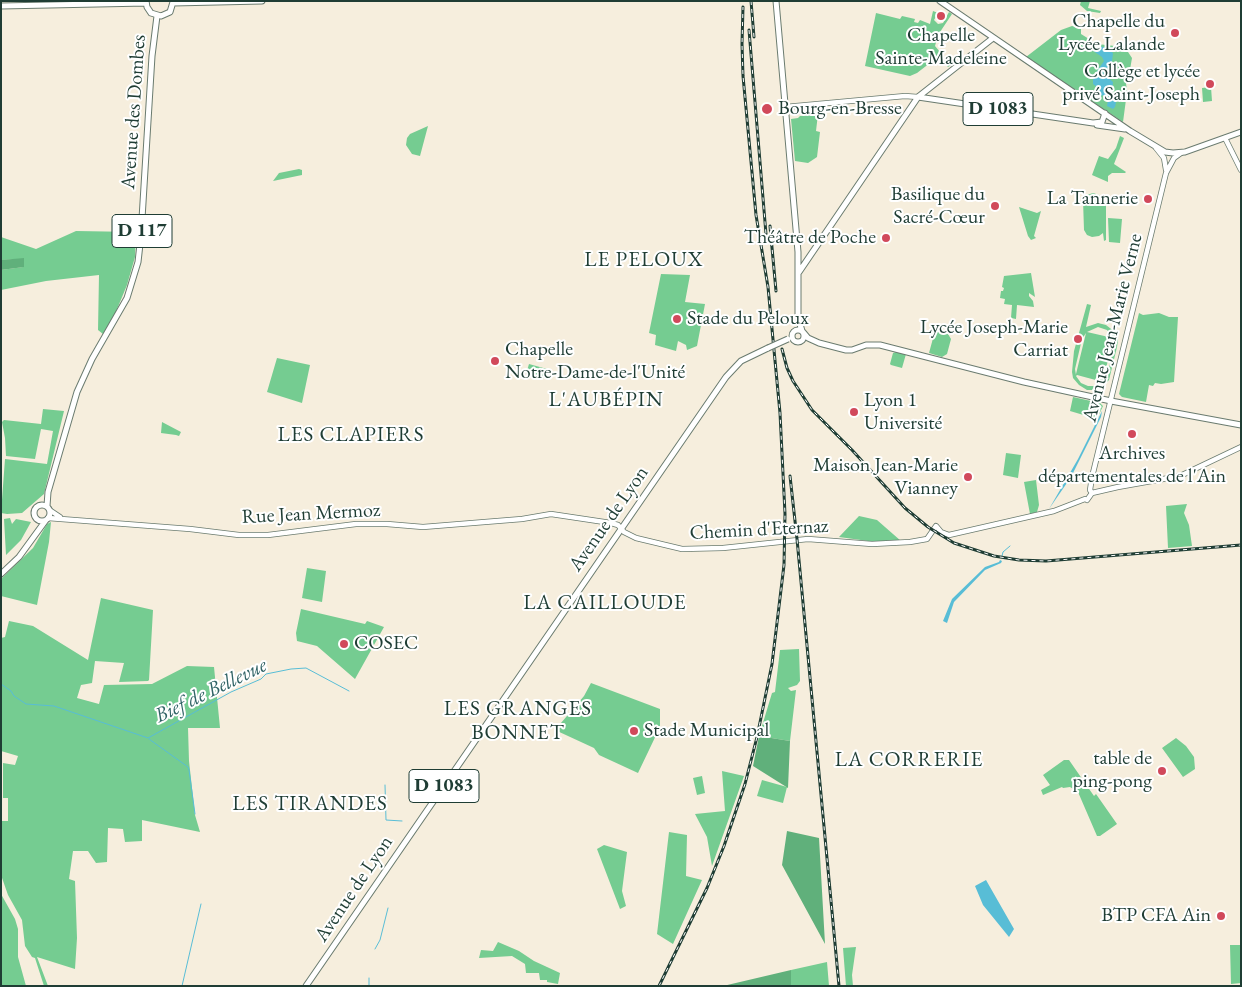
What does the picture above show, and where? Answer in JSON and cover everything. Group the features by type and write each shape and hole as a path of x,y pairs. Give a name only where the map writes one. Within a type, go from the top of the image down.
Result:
{"main road":[{"path":"1,6 146,2 151,13 157,16 168,14 172,9 173,2 262,1"},
{"path":"776,1 798,255 798,317 792,336"},
{"path":"940,1 1104,113"},
{"name":"Avenue des Dombes","path":"41,504 48,492 77,392 92,359 126,298 138,262 152,56 157,16"},
{"path":"798,275 808,255 918,96 992,38"},
{"name":"D 1083","path":"918,96 1123,128 1170,153 1185,152 1241,132"},
{"name":"D 1083","path":"1079,121 1100,123 1104,119 1104,113"},
{"name":"D 1083","path":"1104,113 1130,132"},
{"path":"798,255 808,255"},
{"path":"798,263 808,255"},
{"path":"798,317 804,337 802,341"},
{"path":"792,336 797,330 803,332 808,338 819,344"},
{"path":"792,336 798,342 802,341 846,350 852,350 866,344 880,345 1111,401 1241,424"},
{"name":"Avenue de Lyon","path":"306,986 731,370 741,361 792,336"},
{"name":"Avenue des Dombes","path":"48,492 49,508"},
{"path":"1,574 19,557 47,519 49,508 41,504 34,509 34,515 37,519 36,533"},
{"path":"37,519 40,521 47,519"}],"street":[{"path":"784,107 918,96"},
{"path":"1224,138 1241,170"},
{"path":"1156,147 1164,158 1166,173"},
{"path":"1166,173 1174,158 1185,152"},
{"name":"Avenue Jean-Marie Verne","path":"1085,499 1087,491 1091,492 1166,173"},
{"path":"1091,492 1180,476 1241,447"},
{"name":"Chemin d'Eternaz","path":"621,528 624,532 636,538 682,549 723,548 802,539 890,544 924,540 931,534 941,532 949,535 1019,520 1054,511 1085,499"},
{"name":"Rue Jean Mermoz","path":"49,508 61,518"},
{"name":"Rue Jean Mermoz","path":"47,519 61,518 248,535 289,533 356,524 425,527 522,519 545,514 610,523 621,528"},
{"path":"931,534 936,526 941,532"}],"green space":[{"path":"1081,1 1090,1 1088,8 1101,11 1100,13 1087,11 1080,5"},
{"path":"933,11 938,13 934,20 938,24 943,23 949,12 952,14 938,35 935,46 951,65 948,67 939,56 917,73 910,76 865,66 876,13 900,19 902,16 915,19 914,22 918,23 920,20 930,24"},
{"path":"1072,26 1081,28 1081,34 1097,44 1115,46 1128,44 1128,52 1132,58 1126,83 1127,92 1123,122 1026,57 1061,30"},
{"path":"1211,87 1212,101 1203,102 1202,88"},
{"path":"818,114 816,131 820,132 817,157 808,163 795,161 791,119"},
{"path":"428,126 420,156 412,154 406,145 407,138 410,134"},
{"path":"1120,136 1124,138 1114,164 1126,172 1112,173 1108,176 1108,182 1092,175 1099,156 1108,159 1116,148"},
{"path":"302,170 302,175 273,181 279,173"},
{"path":"1093,193 1099,195 1106,202 1106,240 1104,241 1103,233 1092,237 1087,235 1084,230 1083,200 1087,195"},
{"path":"1019,207 1037,213 1041,211 1034,236 1036,238 1031,240 1028,236"},
{"path":"1108,218 1122,219 1120,243 1109,242"},
{"path":"76,231 136,232 135,257 127,285 115,314 103,334 98,330 99,275 46,281 1,290 1,270 23,267 24,259 1,260 1,237 36,249"},
{"path":"24,258 24,267 1,270 1,260"},
{"path":"1031,273 1035,297 1029,293 1029,296 1033,301 1034,307 1017,305 1016,319 1011,318 1012,305 1004,304 1005,299 1000,298 1001,291 1004,288 1002,287 1004,276"},
{"name":"Stade du Peloux","path":"661,274 690,275 685,302 705,304 697,346 687,350 686,345 678,341 676,351 655,345 656,335 649,333"},
{"path":"1087,304 1091,305 1086,327 1098,323 1106,325 1115,332 1118,340 1109,380 1102,387 1087,390 1073,378 1074,351","holes":["1098,327 1107,330 1113,338 1087,332","1086,333 1076,375 1075,369 1082,339","1113,339 1114,346 1107,376 1103,381","1077,375 1103,382 1096,386 1088,386 1081,383"]},
{"path":"1139,313 1143,315 1159,313 1169,317 1178,317 1174,382 1149,385 1146,402 1122,397 1119,394"},
{"path":"935,331 948,334 951,339 947,354 942,357 929,353"},
{"path":"893,353 906,354 902,368 890,364"},
{"path":"277,358 310,365 302,403 267,392"},
{"path":"529,364 547,369 543,379 526,374"},
{"path":"1073,397 1100,403 1103,406 1097,419 1070,411"},
{"path":"43,409 64,411 44,494 22,513 1,513 5,459 47,464 53,431 41,429 35,459 6,456 2,422 4,420 41,424"},
{"path":"162,422 181,432 179,436 161,433"},
{"path":"1006,453 1021,455 1018,478 1003,475"},
{"path":"1036,480 1039,505 1037,512 1030,514 1024,482"},
{"path":"1187,504 1184,513 1189,525 1192,546 1168,548 1166,506"},
{"path":"859,516 877,520 901,541 868,541 839,537"},
{"path":"10,518 12,524 16,519 31,522 21,540 6,555 4,519"},
{"path":"51,522 37,605 1,596 1,579 33,548 47,524"},
{"path":"307,568 326,571 322,602 302,598"},
{"path":"101,598 153,610 149,680 119,682 124,663 95,661 92,683 81,685 77,698 99,704 104,685 152,684 187,666 214,667 220,728 188,728 189,761 195,815 200,832 142,820 142,841 125,842 123,829 108,828 107,862 96,863 88,851 73,851 69,879 75,881 77,938 75,969 37,957 48,986 44,986 35,958 32,957 25,946 22,920 8,895 1,875 1,821 8,821 8,798 3,798 3,763 15,765 18,756 1,751 1,638 5,637 9,621 33,626 88,660"},
{"name":"COSEC","path":"301,609 365,624 367,621 384,627 355,679 317,646 297,641 296,633"},
{"path":"799,649 800,681 797,685 788,688 791,691 796,690 790,741 759,736 772,693 775,692 780,650"},
{"path":"591,683 660,709 660,727 638,773 599,755 594,748 555,730 584,696"},
{"path":"759,736 790,741 788,788 753,766"},
{"path":"1176,738 1186,746 1194,757 1195,769 1183,777 1162,748"},
{"path":"1064,760 1069,760 1094,796 1096,794 1117,824 1100,836 1097,836 1078,792 1070,787 1062,787 1043,795 1041,790 1050,785 1043,775"},
{"path":"722,771 744,776 712,866 707,837 695,814 725,811"},
{"path":"702,776 705,793 697,795 693,778"},
{"path":"762,780 787,787 783,803 757,796"},
{"path":"787,831 819,838 825,944 782,865"},
{"path":"669,832 687,835 686,876 702,880 673,944 657,934"},
{"path":"604,845 627,852 622,891 626,906 620,909 597,849"},
{"path":"1,894 15,919 18,929 18,957 26,986 1,986"},
{"path":"498,942 560,973 558,984 547,982 547,980 540,980 539,973 526,973 525,964 512,956 479,958 481,950 493,951"},
{"path":"1230,945 1241,945 1241,983 1231,984"},
{"path":"856,947 852,975 853,986 846,986 843,948"},
{"path":"827,962 829,986 791,986 791,970"},
{"path":"791,970 791,986 723,986"}],"water":[{"path":"1094,46 1104,47 1113,53 1112,62 1103,73 1113,82 1112,93 1117,98 1113,109 1107,106 1109,95 1096,96 1093,93 1098,88 1093,84 1093,77 1104,61 1102,57 1089,48"},
{"path":"1102,411 1101,417 1071,477 1049,509 1078,459"},
{"path":"1000,560 1002,561 1001,563 985,570 954,602 947,623 943,621 952,599 985,567"},
{"path":"986,880 1014,929 1009,937 983,905 975,886"}],"waterway":[{"path":"1002,556 1003,552 1010,546"},
{"name":"Bief de Bellevue","path":"1,684 26,704 54,706 148,738 231,692 261,679 266,674 306,668 349,691"},
{"path":"149,739 188,767 195,814"},
{"name":"Bief de Bellevue","path":"385,785 386,820 402,821"},
{"path":"182,986 201,904"},
{"name":"Bief de Bellevue","path":"375,949 380,940 388,908"},
{"name":"Bief de Bellevue","path":"369,978 369,986"}],"railway":[{"path":"751,1 754,37"},
{"path":"659,986 707,888 724,846 745,784 772,664 784,565 785,514 780,413 768,287 756,215 743,76 743,7"},
{"path":"749,30 766,234"},
{"path":"770,226 776,291"},
{"path":"782,349 793,381 812,410 905,508 928,527 954,543 994,556 1019,560 1046,561 1241,545"},
{"path":"790,476 839,986"}],"place":[{"name":"Chapelle Sainte-Madeleine","path":"941,16"},
{"name":"Chapelle du Lycée Lalande","path":"1175,33"},
{"name":"Collège et lycée privé Saint-Joseph","path":"1210,84"},
{"name":"Bourg-en-Bresse","path":"767,109"},
{"name":"La Tannerie","path":"1148,199"},
{"name":"Basilique du Sacré-Cœur","path":"995,206"},
{"name":"Théâtre de Poche","path":"886,238"},
{"name":"Stade du Peloux","path":"677,319"},
{"name":"Lycée Joseph-Marie Carriat","path":"1078,339"},
{"name":"Chapelle Notre-Dame-de-l'Unité","path":"495,361"},
{"name":"Lyon 1 Université","path":"854,412"},
{"name":"Archives départementales de l'Ain","path":"1132,434"},
{"name":"Maison Jean-Marie Vianney","path":"968,477"},
{"name":"COSEC","path":"344,644"},
{"name":"Stade Municipal","path":"634,731"},
{"name":"table de ping-pong","path":"1162,771"},
{"name":"BTP CFA Ain","path":"1221,916"}],"district":[{"name":"LE PELOUX","path":"644,260"},
{"name":"L'AUBÉPIN","path":"606,400"},
{"name":"LES CLAPIERS","path":"351,435"},
{"name":"LA CAILLOUDE","path":"605,603"},
{"name":"LES GRANGES BONNET","path":"518,721"},
{"name":"LA CORRERIE","path":"909,760"},
{"name":"LES TIRANDES","path":"310,804"}]}
